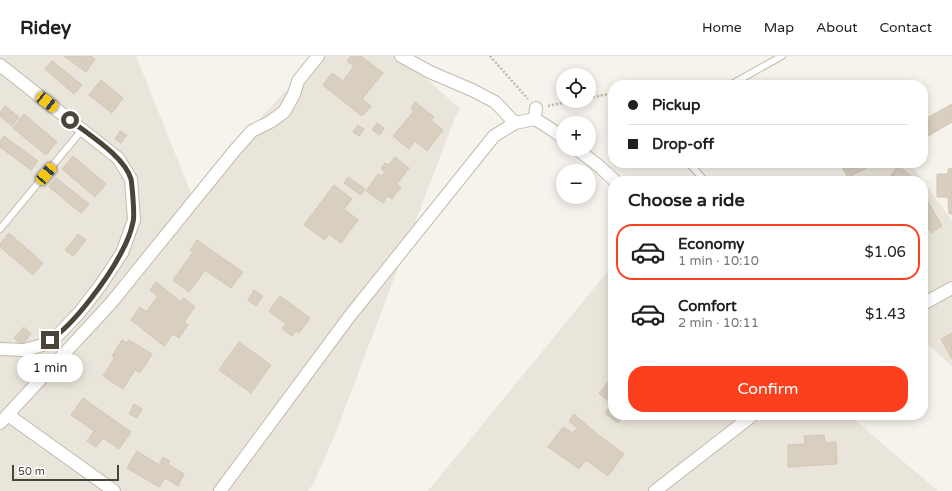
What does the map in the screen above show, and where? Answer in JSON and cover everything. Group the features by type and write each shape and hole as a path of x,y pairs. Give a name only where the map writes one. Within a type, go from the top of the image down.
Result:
{"street":[{"path":"114,491 4,419 111,303 252,131 270,122 284,112 294,94 298,82 318,56"},
{"path":"401,56 430,72 496,102 515,123"},
{"path":"0,65 118,158 131,179 134,220 122,253 100,286 79,313 58,335 43,345 24,350 0,349"},
{"path":"220,491 359,304 494,136 515,123 535,114 556,133"},
{"path":"586,156 610,176"},
{"path":"928,301 952,288"},
{"path":"655,491 747,420"}],"lane":[{"path":"739,80 782,56"},
{"path":"0,229 82,130"},
{"path":"694,168 701,176"}],"path":[{"path":"490,56 535,114 556,106"},
{"path":"596,97 608,94"}],"shaded area":[{"path":"0,56 136,56 191,193 318,56 401,56 460,109 454,120 336,432 313,484 308,491 0,491"},
{"path":"866,168 914,168 919,176 854,176"},
{"path":"928,188 952,221 952,366 928,344"},
{"path":"608,271 608,420 855,420 938,491 428,491"}],"building":[{"path":"64,56 90,56 95,59 86,72"},
{"path":"351,56 361,56 383,73 362,99 371,106 362,116 323,85 332,73 343,81 354,66 347,61"},
{"path":"52,61 82,85 74,94 45,69"},
{"path":"101,80 123,98 112,113 89,95"},
{"path":"415,102 434,117 431,120 443,130 427,151 415,141 409,149 393,136 414,111 411,108"},
{"path":"952,104 952,122 928,136 928,117"},
{"path":"5,106 19,117 12,126 0,116 0,113"},
{"path":"24,114 57,142 46,155 13,128"},
{"path":"377,123 384,128 380,135 372,130"},
{"path":"358,125 364,129 359,136 353,132"},
{"path":"120,131 127,135 121,143 115,139"},
{"path":"4,136 38,161 31,170 0,147 0,142"},
{"path":"73,156 106,184 95,197 62,169"},
{"path":"395,157 409,168 397,184 401,187 392,199 387,196 383,203 366,191 378,174 381,176 385,172 381,169 385,163 389,165"},
{"path":"842,168 867,168 852,176 847,176"},
{"path":"896,168 901,168 912,176 895,176 892,174"},
{"path":"952,168 952,214 949,214 948,197 937,197 937,174 948,174 948,169"},
{"path":"348,177 365,189 361,195 344,183"},
{"path":"56,178 89,204 81,213 49,187"},
{"path":"334,185 352,199 344,209 358,220 341,243 329,234 325,240 304,225"},
{"path":"928,202 942,226 931,233 928,228"},
{"path":"9,233 43,263 33,275 0,247 0,244"},
{"path":"78,234 86,240 73,256 65,250"},
{"path":"197,240 243,272 231,288 205,270 189,292 173,280 193,252 190,250"},
{"path":"156,282 181,302 184,298 195,307 184,322 188,325 179,338 173,334 164,346 131,320 140,307 146,312 158,296 150,290"},
{"path":"254,290 263,296 256,306 248,300"},
{"path":"280,296 310,318 299,333 296,331 292,336 282,329 286,324 269,311"},
{"path":"24,327 31,334 22,345 14,338"},
{"path":"952,333 952,359 941,339"},
{"path":"122,340 127,343 129,340 152,354 140,373 135,370 123,389 103,376 115,357 112,356"},
{"path":"239,342 271,365 251,393 219,370"},
{"path":"608,382 608,401 599,393"},
{"path":"83,398 131,432 119,449 103,438 96,447 87,441 94,431 71,415"},
{"path":"134,404 142,409 137,418 129,414"},
{"path":"574,414 624,454 608,476 586,460 579,469 548,447 563,427 573,433 577,428 569,421"},
{"path":"824,435 825,443 836,442 837,464 788,467 788,445 805,444 804,436"},
{"path":"137,451 159,465 163,457 170,461 168,464 184,474 178,486 165,478 159,487 127,468"}],"route":[{"path":"50,340 58,335 79,313 100,286 122,253 134,220 131,179 118,158 70,120"}]}
